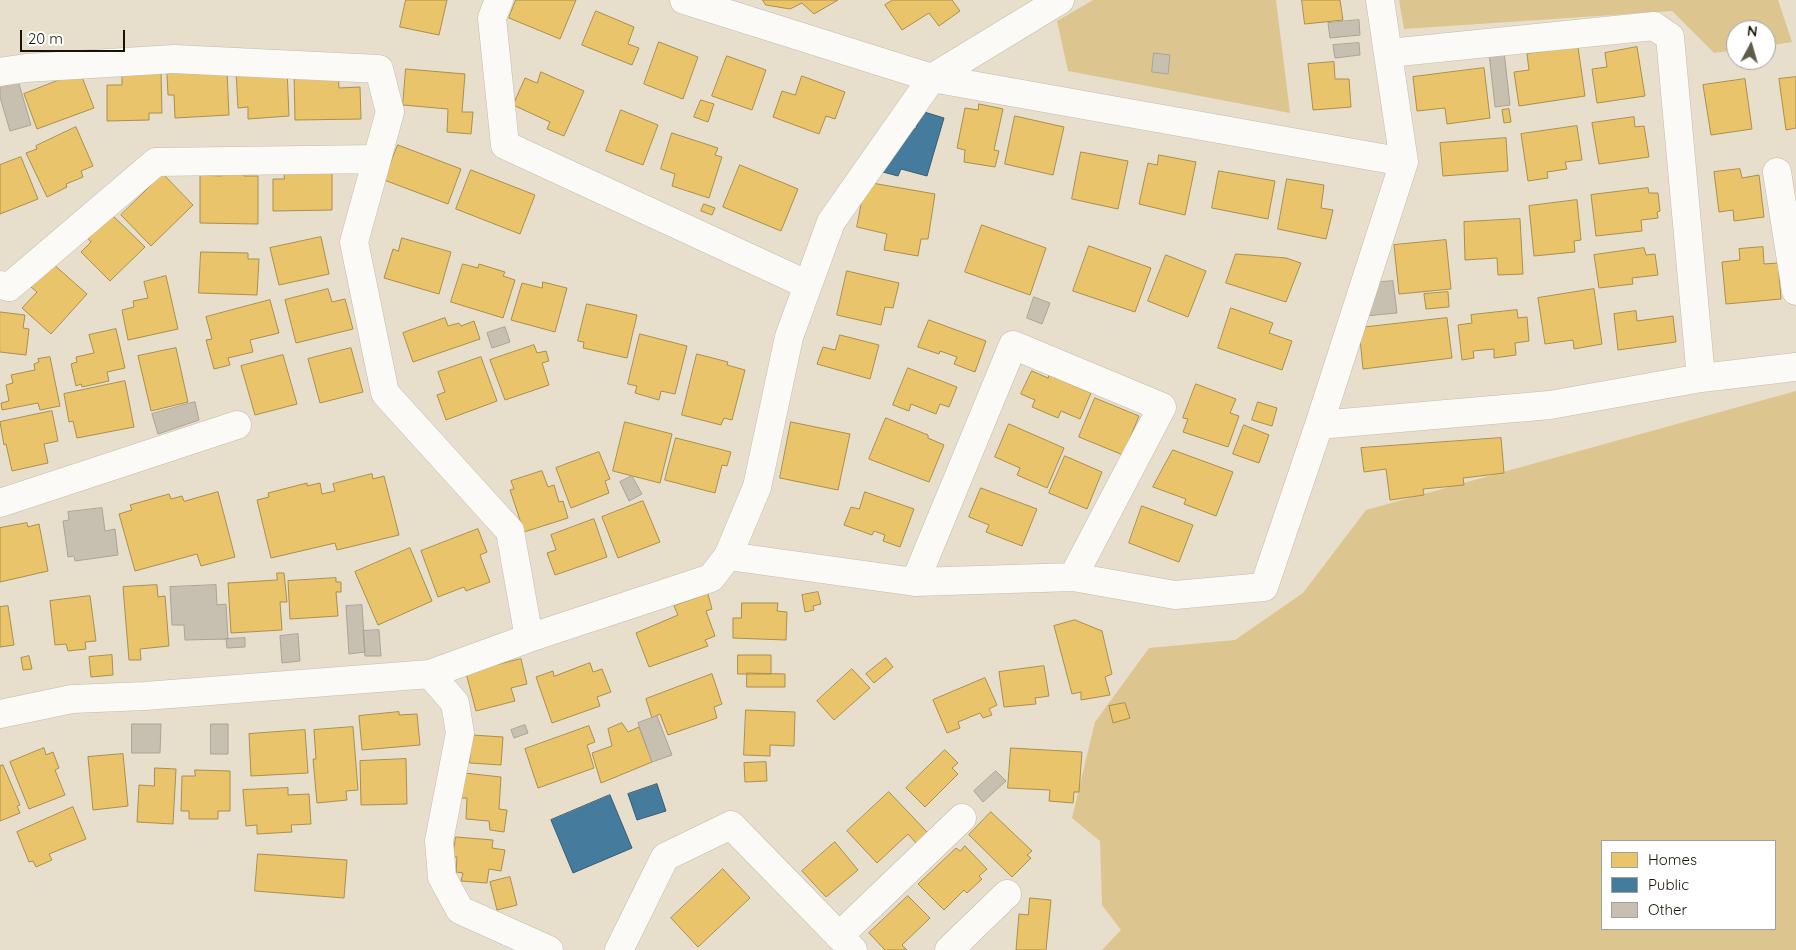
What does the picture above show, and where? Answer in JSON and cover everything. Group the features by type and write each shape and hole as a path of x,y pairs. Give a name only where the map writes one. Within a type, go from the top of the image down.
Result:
{"street":[{"path":"499,0 492,18 505,145 808,286"},
{"path":"685,0 932,78 1404,162"},
{"path":"0,714 72,699 145,696 430,674 529,638 711,578 728,556 757,487 789,337 831,222 932,78 1060,0"},
{"path":"728,556 915,582 1073,577 1175,595 1264,587 1320,426 1404,162 1380,0"},
{"path":"1389,53 1654,26 1670,37 1701,378"},
{"path":"0,72 26,68 174,59 379,69 390,112 354,242 385,393 510,531 529,638"},
{"path":"0,285 9,286 156,162 377,159"},
{"path":"1777,172 1796,291"},
{"path":"915,582 1013,346 1162,407 1073,577"},
{"path":"1320,426 1550,405 1701,378 1796,367"},
{"path":"0,504 237,425"},
{"path":"430,674 455,703 460,733 439,841 442,877 460,910 549,950"},
{"path":"619,950 665,857 731,825 846,943 962,818"},
{"path":"949,950 1007,894"}],"shaded area":[{"path":"1093,0 1276,0 1290,113 1068,71 1057,21"},
{"path":"1399,0 1778,0 1792,42 1776,44 1776,20 1726,20 1726,51 1714,53 1672,11 1404,29"},
{"path":"1796,391 1796,950 1102,950 1121,930 1102,905 1100,841 1072,818 1095,722 1149,648 1235,640 1303,593 1366,510"}],"building: Homes":[{"path":"406,0 447,0 439,35 400,27"},
{"path":"516,0 576,0 560,39 509,18"},
{"path":"763,0 838,0 814,14 802,3 790,9 766,5"},
{"path":"893,0 952,0 960,11 939,26 929,13 902,30 885,5"},
{"path":"1302,0 1340,0 1343,20 1305,24"},
{"path":"596,11 634,27 628,44 639,48 632,65 582,45"},
{"path":"659,42 698,57 683,99 644,84"},
{"path":"1578,47 1585,96 1519,106 1514,72 1529,70 1527,54"},
{"path":"1637,47 1645,96 1597,103 1592,69 1607,67 1605,53"},
{"path":"727,56 766,70 752,110 712,96"},
{"path":"1334,62 1335,79 1349,79 1351,107 1313,110 1308,64"},
{"path":"287,68 289,116 248,119 248,107 238,108 236,71"},
{"path":"1484,68 1490,118 1447,124 1445,108 1417,111 1413,77"},
{"path":"406,69 465,74 462,112 473,112 471,134 447,132 448,109 403,105"},
{"path":"161,71 162,113 149,113 149,120 107,121 107,85 122,85 122,72"},
{"path":"227,71 229,115 175,118 174,95 168,95 167,74"},
{"path":"80,72 94,108 37,129 24,94"},
{"path":"338,72 339,88 360,87 361,119 295,120 294,73"},
{"path":"541,72 584,91 564,136 547,129 550,122 513,105 525,78 537,83"},
{"path":"802,76 845,92 835,119 826,116 819,134 773,117 782,91 795,95"},
{"path":"1796,77 1796,128 1786,130 1779,79"},
{"path":"1745,79 1752,129 1711,135 1703,85"},
{"path":"701,100 714,104 708,122 694,117"},
{"path":"979,104 1003,109 994,150 999,151 995,167 964,162 965,150 957,148 965,108 978,110"},
{"path":"1509,109 1511,122 1504,123 1502,110"},
{"path":"621,110 658,125 643,165 606,151"},
{"path":"1015,116 1064,127 1053,175 1005,164"},
{"path":"1634,117 1635,127 1644,126 1649,157 1599,164 1592,123"},
{"path":"1577,126 1582,160 1565,162 1567,169 1547,172 1548,178 1528,181 1521,134"},
{"path":"76,127 93,166 81,171 83,177 66,184 67,187 47,197 26,153 37,149 36,146"},
{"path":"672,133 718,148 715,155 722,157 709,198 672,186 675,174 661,169"},
{"path":"1506,138 1508,171 1443,176 1440,143"},
{"path":"398,145 461,169 448,204 384,180"},
{"path":"1081,152 1128,161 1118,209 1072,199"},
{"path":"1159,155 1196,162 1185,215 1139,204 1148,163 1157,165"},
{"path":"21,157 38,199 0,214 0,165"},
{"path":"284,165 332,165 332,210 273,211 273,179 284,179"},
{"path":"740,165 798,189 781,231 723,207"},
{"path":"221,167 244,167 244,176 258,176 258,224 200,223 200,175 221,176"},
{"path":"1740,169 1742,178 1759,175 1764,217 1734,221 1733,210 1719,212 1714,172"},
{"path":"471,170 535,195 520,234 456,209"},
{"path":"1219,171 1275,181 1268,219 1212,208"},
{"path":"163,174 193,205 151,246 121,215"},
{"path":"1287,179 1324,185 1321,208 1333,210 1326,239 1278,229"},
{"path":"866,182 935,194 928,239 921,239 918,256 884,250 887,234 857,227"},
{"path":"1648,188 1649,193 1658,193 1660,211 1657,212 1658,218 1641,220 1642,231 1596,236 1591,195"},
{"path":"1577,200 1581,240 1574,241 1575,252 1534,256 1529,206"},
{"path":"704,204 715,208 712,215 701,211"},
{"path":"109,212 145,247 110,281 81,252 91,242 86,236"},
{"path":"1520,219 1523,274 1498,275 1497,258 1465,260 1464,222"},
{"path":"982,225 1046,248 1030,295 965,272"},
{"path":"321,237 329,274 279,285 270,248"},
{"path":"402,238 451,252 439,294 384,278 393,249 398,251"},
{"path":"1446,240 1451,289 1399,294 1394,245"},
{"path":"1089,246 1151,268 1135,312 1073,291"},
{"path":"1763,247 1764,264 1778,263 1781,299 1726,304 1722,262 1740,260 1739,249"},
{"path":"1644,248 1646,255 1655,254 1658,275 1632,278 1633,284 1599,288 1594,255"},
{"path":"201,252 248,253 248,259 259,259 257,295 199,293"},
{"path":"1236,254 1286,258 1301,263 1286,302 1226,283"},
{"path":"1166,255 1206,271 1188,317 1148,301"},
{"path":"52,263 87,294 51,334 22,308 37,292 31,287"},
{"path":"463,264 478,268 479,264 505,272 503,276 515,280 503,318 451,302"},
{"path":"847,271 899,283 893,308 885,307 881,325 837,315"},
{"path":"166,276 178,329 128,340 122,310 134,307 133,301 148,298 144,282"},
{"path":"543,282 567,288 555,332 511,320 522,283 542,288"},
{"path":"328,289 332,302 345,299 353,329 296,343 285,300"},
{"path":"1594,289 1602,344 1574,349 1573,340 1545,344 1538,298"},
{"path":"1448,292 1449,307 1426,309 1424,294"},
{"path":"270,300 279,333 250,340 253,352 228,358 230,365 214,369 206,340 212,339 206,317"},
{"path":"587,304 637,315 627,358 583,348 584,342 578,341"},
{"path":"1231,308 1273,323 1269,333 1292,341 1282,370 1218,348"},
{"path":"1517,310 1518,318 1527,317 1529,341 1515,343 1516,355 1494,358 1494,349 1473,351 1474,358 1462,360 1458,325 1472,323 1471,315"},
{"path":"1636,311 1637,321 1673,316 1676,342 1618,350 1614,314"},
{"path":"0,312 25,315 23,328 29,329 26,355 0,352"},
{"path":"445,318 448,326 459,323 461,326 474,321 480,339 413,362 403,333"},
{"path":"1447,318 1452,358 1363,369 1359,328"},
{"path":"929,320 986,341 975,372 954,364 957,357 940,351 939,354 918,347"},
{"path":"116,329 125,368 107,372 109,381 82,387 81,384 76,386 71,364 77,362 76,357 94,353 89,335"},
{"path":"640,334 687,346 675,394 661,391 659,400 635,393 637,386 628,384"},
{"path":"840,335 879,345 870,379 817,364 823,347 835,350"},
{"path":"534,345 537,353 546,351 549,361 542,363 549,385 505,400 490,360"},
{"path":"176,348 188,402 151,411 138,356"},
{"path":"351,348 363,392 320,403 308,359"},
{"path":"697,354 728,362 727,365 745,370 732,420 724,418 721,425 682,415"},
{"path":"283,355 297,404 255,415 241,366"},
{"path":"50,357 60,406 40,410 38,403 2,410 1,403 9,401 6,385 13,383 11,375 35,370 34,364 39,362 38,359"},
{"path":"481,357 497,401 446,420 437,395 445,392 438,372"},
{"path":"908,368 957,387 949,407 940,404 936,414 911,404 909,411 893,405"},
{"path":"1032,371 1048,378 1049,375 1091,393 1080,419 1061,411 1058,418 1032,407 1035,400 1021,394"},
{"path":"125,381 134,427 77,438 73,421 69,422 64,394"},
{"path":"1196,384 1236,399 1230,413 1239,416 1228,447 1183,432 1188,419 1183,418"},
{"path":"1095,398 1139,416 1123,455 1079,437"},
{"path":"1258,402 1277,408 1272,426 1252,420"},
{"path":"52,411 58,441 44,444 48,463 12,471 6,444 4,445 0,422"},
{"path":"886,418 928,435 928,438 944,445 929,482 869,459"},
{"path":"625,422 672,434 660,483 613,471"},
{"path":"791,422 850,434 838,490 780,478"},
{"path":"1009,424 1064,448 1047,488 1017,475 1020,468 995,457"},
{"path":"1244,425 1269,435 1259,463 1233,454"},
{"path":"676,438 731,452 727,466 722,465 715,493 665,480"},
{"path":"1501,438 1504,473 1463,478 1464,485 1423,489 1424,495 1390,500 1386,469 1364,472 1361,448"},
{"path":"1173,450 1233,472 1216,516 1184,504 1186,499 1153,487"},
{"path":"599,452 610,479 605,481 609,493 571,508 556,468"},
{"path":"1065,456 1102,472 1087,509 1049,493"},
{"path":"542,471 548,487 554,485 559,502 563,501 568,518 524,532 510,490 514,489 511,481"},
{"path":"372,474 373,479 384,476 399,535 337,550 335,543 271,558 257,500 269,497 268,493 307,483 307,486 320,483 322,494 335,491 333,484"},
{"path":"981,488 1037,509 1022,546 986,532 989,525 969,517"},
{"path":"218,492 235,557 201,566 197,554 135,571 119,514 132,510 130,505 169,494 171,499 182,496 184,501"},
{"path":"865,492 914,509 900,547 883,541 885,535 874,531 872,535 844,525 851,507 859,509"},
{"path":"643,501 660,542 618,558 602,517"},
{"path":"1142,506 1193,525 1179,562 1129,543"},
{"path":"594,519 607,557 555,575 547,553 556,550 551,535"},
{"path":"27,523 28,527 39,524 48,571 0,582 0,528"},
{"path":"478,529 487,552 480,555 490,582 466,591 464,587 438,597 421,551"},
{"path":"410,548 432,601 378,625 355,572"},
{"path":"277,573 284,573 287,602 280,602 282,630 231,633 228,583 277,580"},
{"path":"336,578 336,582 341,582 341,592 336,592 338,616 290,619 288,581"},
{"path":"157,585 158,597 165,596 169,646 140,649 141,660 129,660 123,587"},
{"path":"818,592 821,604 813,606 814,610 805,612 802,595"},
{"path":"708,594 712,609 706,611 715,636 705,640 708,646 649,667 636,633 678,615 674,606"},
{"path":"90,596 96,641 85,642 86,649 68,651 66,644 55,645 50,601"},
{"path":"742,603 778,603 777,611 787,612 786,640 733,638 733,618 741,618"},
{"path":"8,606 14,645 0,647 0,607"},
{"path":"1075,620 1102,631 1112,674 1105,677 1110,695 1081,700 1081,692 1072,694 1054,626"},
{"path":"112,655 113,675 91,677 89,657"},
{"path":"738,655 771,655 771,674 738,674"},
{"path":"29,656 32,669 23,670 21,658"},
{"path":"886,658 893,667 874,683 866,674"},
{"path":"521,659 527,684 511,688 515,701 476,711 466,673"},
{"path":"590,663 593,672 602,669 611,692 597,697 600,706 552,723 536,677 553,671 554,676"},
{"path":"1044,666 1049,696 1035,698 1036,704 1004,707 999,672"},
{"path":"852,669 870,688 834,720 817,701"},
{"path":"747,673 785,674 785,687 747,687"},
{"path":"712,674 722,704 714,707 717,718 668,735 660,714 652,718 646,699"},
{"path":"985,678 997,705 989,709 992,715 983,718 980,713 958,722 960,728 947,733 933,700"},
{"path":"1125,703 1130,718 1113,723 1109,706"},
{"path":"746,710 795,712 794,746 770,745 770,756 744,755"},
{"path":"399,712 399,715 417,714 420,745 362,750 359,716"},
{"path":"622,723 628,732 639,727 652,762 601,783 592,753 612,746 608,729"},
{"path":"589,726 595,742 587,745 594,768 538,788 525,749"},
{"path":"353,727 358,790 346,791 347,800 317,803 313,759 316,759 314,730"},
{"path":"305,730 308,773 251,776 249,734"},
{"path":"472,735 503,737 501,765 470,763"},
{"path":"44,748 46,755 53,752 59,768 55,770 65,795 29,809 10,762"},
{"path":"1011,748 1082,752 1079,792 1074,792 1073,803 1049,801 1050,790 1008,788"},
{"path":"945,750 958,763 952,768 958,774 925,807 906,788"},
{"path":"123,754 128,806 93,810 88,757"},
{"path":"406,759 407,804 361,805 360,761"},
{"path":"766,762 767,781 745,782 744,763"},
{"path":"3,765 20,805 17,806 20,813 0,821 0,766"},
{"path":"155,768 176,769 173,824 137,822 139,785 154,786"},
{"path":"195,770 230,771 230,811 218,811 218,819 189,819 189,811 181,811 182,776 195,776"},
{"path":"464,773 501,777 499,809 507,810 504,832 490,830 489,821 466,819 467,798 460,798"},
{"path":"288,788 288,795 309,794 311,824 291,825 292,832 257,834 257,825 246,826 243,790"},
{"path":"889,792 927,832 916,843 908,834 877,863 847,831"},
{"path":"73,807 86,839 49,854 52,860 36,867 33,861 29,862 17,832"},
{"path":"991,812 1032,851 1027,855 1031,858 1012,877 969,835"},
{"path":"456,837 493,840 492,848 505,850 501,871 489,869 487,883 461,881 463,873 456,872 457,857 453,857"},
{"path":"835,842 858,870 826,897 802,871"},
{"path":"965,846 987,869 979,876 982,879 967,893 964,890 944,910 918,884 956,848 960,851"},
{"path":"258,854 347,860 344,898 255,891"},
{"path":"723,869 750,898 698,947 671,918"},
{"path":"510,877 517,905 497,910 490,882"},
{"path":"908,896 930,918 902,945 907,950 885,950 869,933"},
{"path":"1030,898 1051,900 1046,950 1016,950 1019,914 1028,915"}],"building: Public":[{"path":"921,111 944,118 927,176 901,169 898,176 883,172 890,146 916,128"},
{"path":"657,784 666,811 637,820 628,794"},
{"path":"610,795 632,848 573,873 551,820"}],"building: Other":[{"path":"1359,20 1360,35 1330,38 1328,23"},
{"path":"1359,43 1360,55 1335,58 1333,45"},
{"path":"1504,51 1510,105 1495,107 1489,53"},
{"path":"1154,53 1170,55 1168,74 1152,72"},
{"path":"17,77 31,125 10,131 0,97 0,83"},
{"path":"1393,281 1397,313 1365,316 1371,283"},
{"path":"1034,297 1050,303 1042,324 1027,318"},
{"path":"505,327 510,342 492,348 487,333"},
{"path":"195,402 199,420 158,434 152,414"},
{"path":"632,476 642,494 629,501 620,482"},
{"path":"102,508 105,531 115,529 118,555 75,561 74,556 68,557 63,521 69,520 68,512"},
{"path":"216,585 217,605 226,604 228,639 185,640 184,625 172,625 170,587"},
{"path":"362,605 365,652 349,654 346,606"},
{"path":"379,630 381,656 365,656 363,631"},
{"path":"298,634 300,661 282,663 280,636"},
{"path":"245,638 245,647 227,648 226,639"},
{"path":"657,716 672,755 652,762 638,723"},
{"path":"132,724 161,724 160,753 132,753"},
{"path":"211,724 228,724 228,754 211,754"},
{"path":"525,725 528,733 514,738 511,730"},
{"path":"996,771 1006,781 983,802 974,791"}]}
